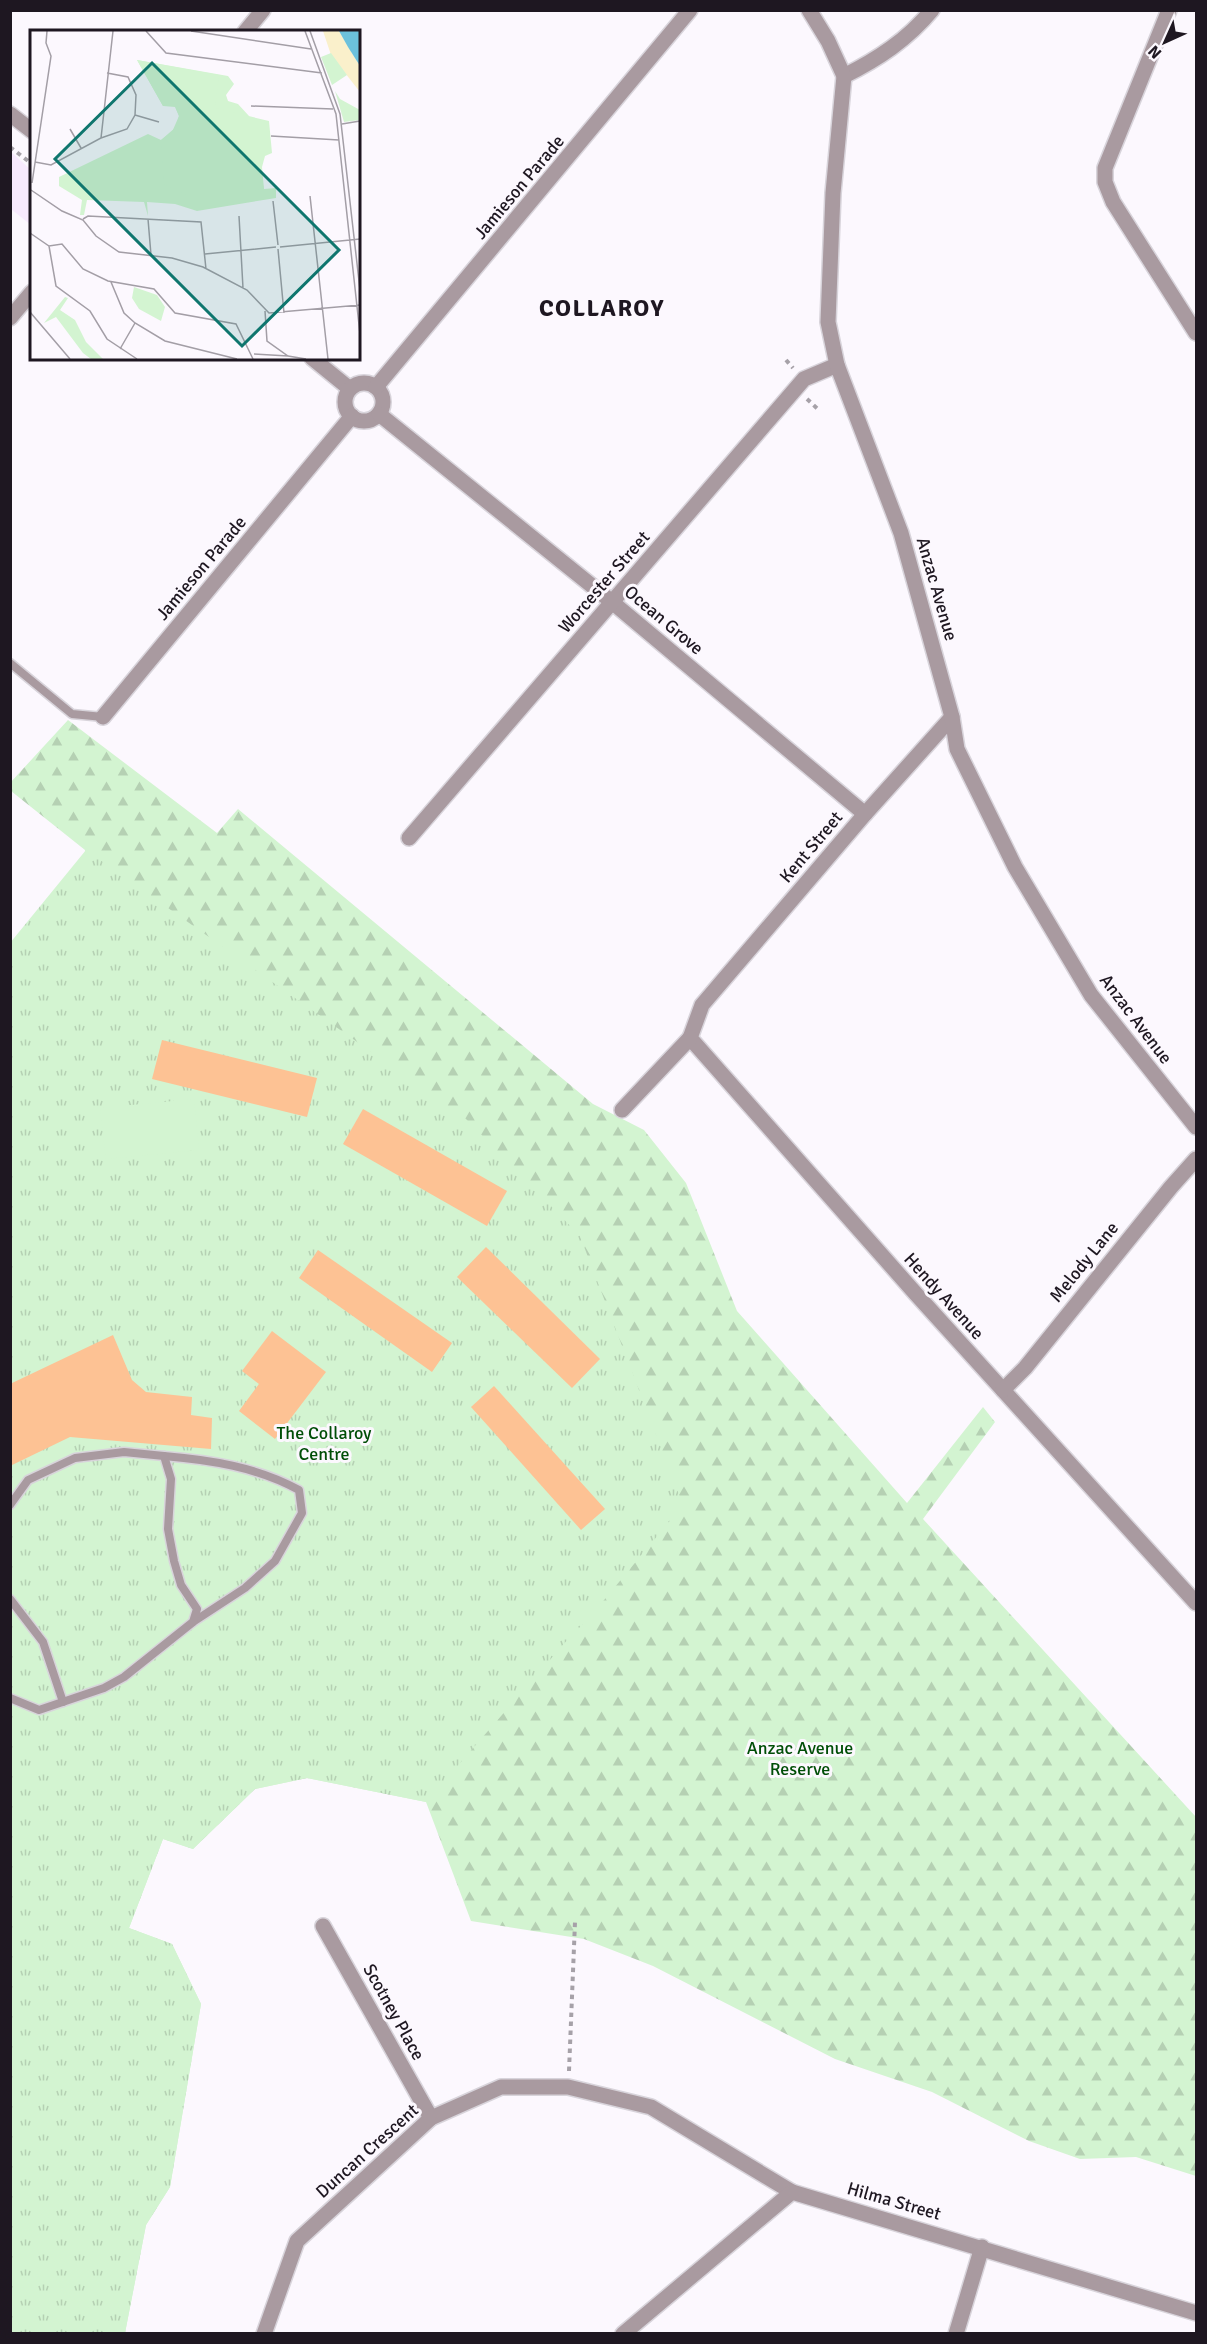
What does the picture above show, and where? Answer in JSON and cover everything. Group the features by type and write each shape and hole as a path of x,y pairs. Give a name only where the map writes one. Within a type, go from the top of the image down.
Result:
{"street":[{"path":"247,30 263,10"},
{"name":"Jamieson Parade","path":"376,387 690,10"},
{"name":"Anzac Avenue","path":"809,10 828,41 844,76 833,193 828,322 837,365 901,533 952,717 957,749 1015,867 1085,985 1168,1095 1197,1127"},
{"path":"844,76 876,60 906,37 932,10"},
{"path":"1169,10 1105,168 1105,182 1113,202 1197,333"},
{"path":"10,114 30,129"},
{"path":"10,318 30,294"},
{"path":"314,360 350,389"},
{"name":"Worcester Street","path":"410,838 804,379 837,365"},
{"path":"363,383 376,387 383,400 379,414 366,420 352,416 346,403 350,389 363,383"},
{"name":"Ocean Grove","path":"379,414 612,602 865,814"},
{"name":"Jamieson Parade","path":"103,717 352,416"},
{"name":"Kent Street","path":"690,1038 702,1005 865,814 952,717"},
{"path":"622,1110 690,1038"},
{"name":"Hendy Avenue","path":"690,1038 1003,1390 1197,1603"},
{"name":"Melody Lane","path":"1003,1390 1025,1368 1171,1187 1197,1159"},
{"name":"Scotney Place","path":"323,1926 431,2118"},
{"name":"Duncan Crescent","path":"264,2334 297,2241 431,2118 501,2087 568,2087 651,2107 792,2192"},
{"path":"623,2334 792,2192"},
{"name":"Hilma Street","path":"792,2192 1197,2313"},
{"path":"956,2334 982,2247"}],"lane":[{"path":"10,663 72,714 103,717"},
{"path":"10,1505 28,1480 75,1458 124,1452 203,1459 272,1475 299,1490 302,1513 275,1561 245,1588 193,1622 124,1677 104,1688 39,1710 10,1698"},
{"path":"164,1456 171,1479 168,1529 182,1585 197,1610 193,1622"},
{"path":"10,1599 43,1642 63,1702"}],"path":[{"path":"10,147 30,162"},
{"path":"803,395 820,411"},
{"path":"568,2087 576,1922"}],"shaded area":[{"path":"11,152 30,169 30,224 11,209"}],"green space":[{"name":"Anzac Avenue Reserve","path":"68,720 217,833 238,809 593,1104 644,1130 686,1183 737,1311 907,1503 983,1407 995,1422 923,1519 1196,1817 1196,2176 1136,2157 1080,2159 1029,2141 932,2092 835,2059 653,1966 584,1939 471,1921 426,1802 307,1778 255,1789 193,1849 163,1839 129,1928 172,1944 201,2004 170,2187 146,2225 125,2333 11,2333 85,850 11,791 10,783"},
{"name":"The Collaroy Centre","path":"86,850 466,1119 580,1236 683,1505 590,1617 426,1802 307,1778 255,1789 193,1849 163,1839 129,1928 172,1944 201,2004 170,2187 146,2225 125,2333 11,2333 10,943"},
{"path":"194,1099 199,1150 106,1159 100,1108"}],"building":[{"path":"162,1040 317,1078 307,1117 152,1079"},
{"path":"363,1109 507,1191 487,1226 343,1144"},
{"path":"486,1247 600,1359 572,1388 457,1277"},
{"path":"318,1250 452,1343 432,1372 299,1278"},
{"path":"272,1331 326,1372 275,1439 239,1411 259,1384 242,1371"},
{"path":"113,1335 132,1380 146,1392 192,1397 191,1415 212,1418 211,1449 70,1437 10,1466 10,1384"},
{"path":"494,1386 605,1509 581,1530 471,1407"}],"district":[{"name":"COLLAROY","path":"602,308"}]}
